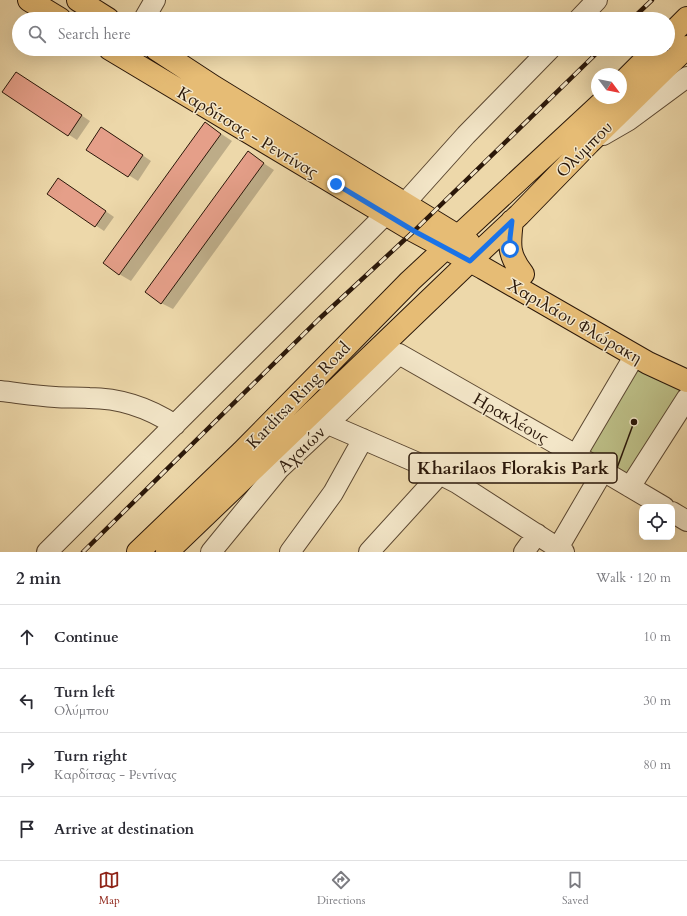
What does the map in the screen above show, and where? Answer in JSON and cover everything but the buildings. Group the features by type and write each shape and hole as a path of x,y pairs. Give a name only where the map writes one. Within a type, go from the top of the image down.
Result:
{"main road":[{"path":"29,0 49,12"},
{"path":"78,0 97,12"},
{"path":"675,30 687,18"},
{"name":"Ολύμπου","path":"476,256 687,47"},
{"name":"Καρδίτσας - Ρεντίνας","path":"121,56 386,214 451,242 476,256"},
{"name":"Καρδίτσας - Ρεντίνας","path":"167,56 214,87 405,203 451,242"},
{"path":"627,78 649,56"},
{"path":"203,106 214,87"},
{"name":"Ολύμπου","path":"451,242 600,104"},
{"path":"512,221 510,249 515,264 523,274"},
{"name":"Karditsa Ring Road","path":"138,552 242,452 404,286 451,242"},
{"name":"Karditsa Ring Road","path":"167,552 476,256"},
{"name":"Χαριλάου Φλώρακη","path":"476,256 523,274 656,354 684,380"},
{"name":"Χαριλάου Φλώρακη","path":"476,256 648,363 684,380"}],"street":[{"path":"148,12 155,0"},
{"path":"586,12 597,0"},
{"path":"405,203 466,135 543,56"},
{"path":"589,143 629,120 687,77"},
{"path":"47,552 386,214"},
{"name":"Αχαιών","path":"211,552 279,469 328,424 399,354"},
{"name":"Ηρακλέους","path":"399,354 659,504"},
{"path":"576,455 635,355"},
{"path":"0,391 53,397 119,401 129,403 158,414 175,425"},
{"path":"630,487 687,398"},
{"path":"328,424 440,474 479,496 561,550 603,471"},
{"path":"290,552 333,493 363,439"},
{"path":"369,552 440,474"},
{"path":"675,514 687,521"},
{"path":"524,552 537,534"}],"green space":[{"path":"636,363 686,393 631,480 583,451"}],"railway":[{"path":"639,12 652,0"},
{"path":"83,552 319,319 414,231 594,56"}],"place":[{"name":"Kharilaos Florakis Park","path":"634,422"}],"route":[{"path":"336,184 414,231 470,261 512,221 510,249"}]}
